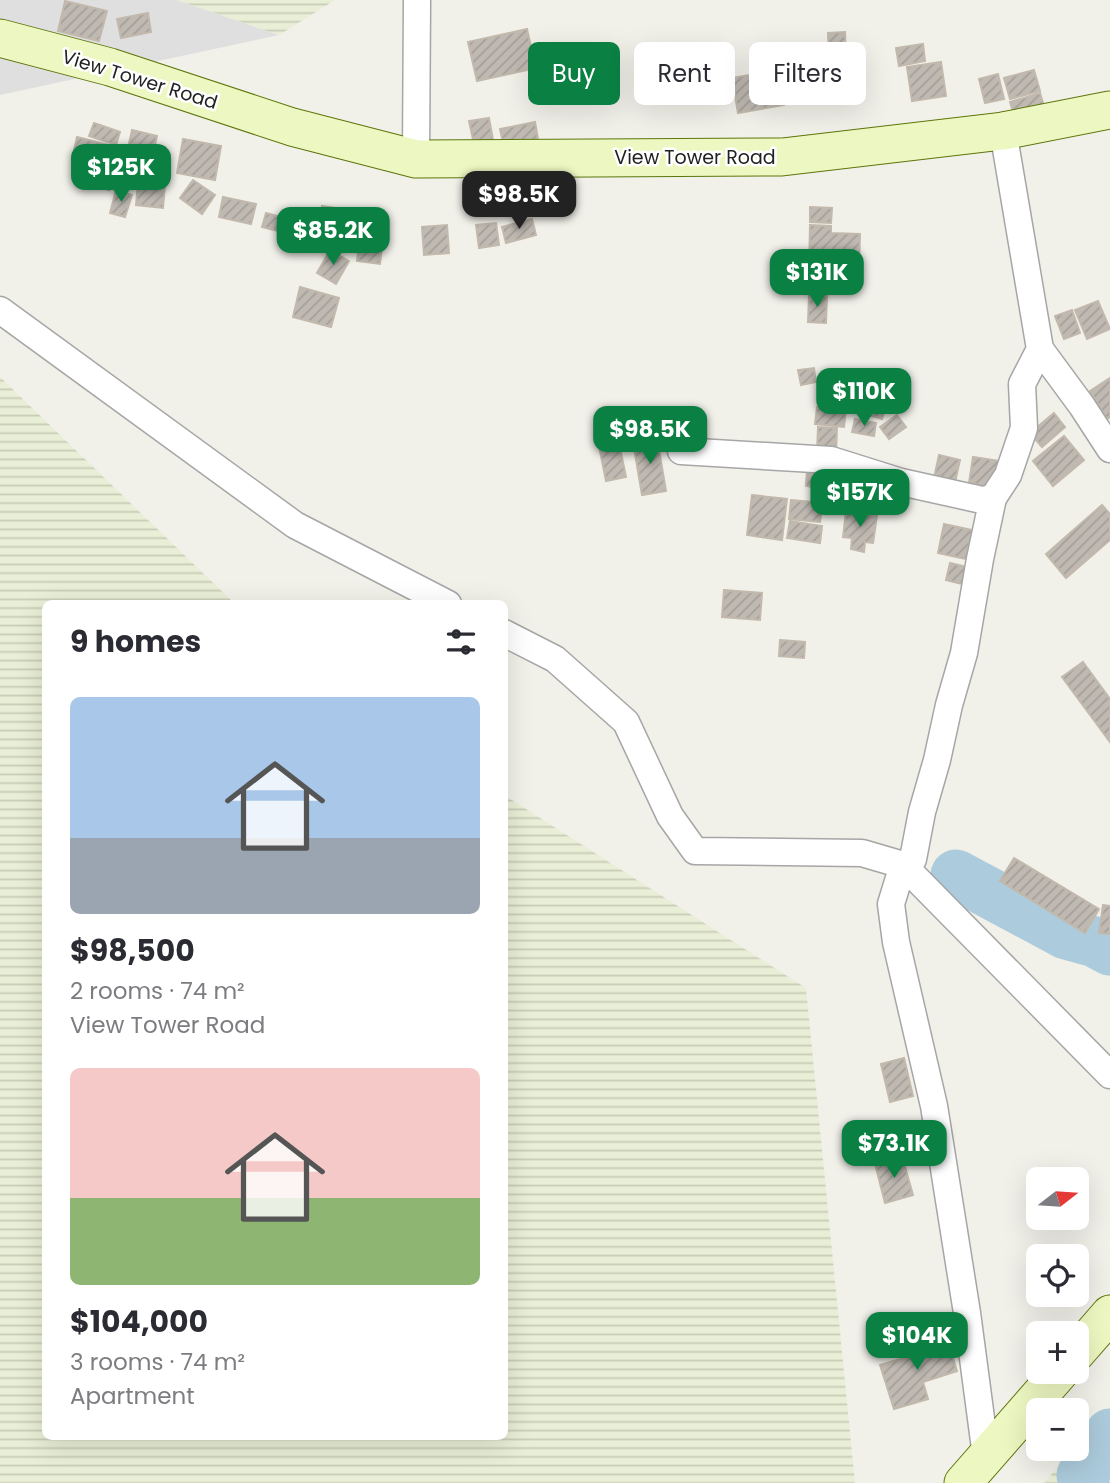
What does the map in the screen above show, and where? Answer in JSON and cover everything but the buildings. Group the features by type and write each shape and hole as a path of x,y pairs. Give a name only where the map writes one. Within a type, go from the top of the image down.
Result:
{"street":[{"path":"416,159 417,0"},
{"name":"View Tower Road","path":"0,38 110,67 292,127 416,159 782,157 1003,131 1110,110"},
{"path":"1003,131 1040,349 1083,406 1110,449"},
{"path":"0,310 295,525 439,600"},
{"path":"974,1470 967,1314 934,1106 894,929 891,904 903,865 913,859 922,811 964,653 993,498 1008,475 1024,428 1022,384 1040,349"},
{"path":"681,451 831,460 901,482 982,500 993,498"},
{"path":"508,635 555,659 626,722 670,816 695,851 862,853 903,865 1110,1075"},
{"path":"1089,1338 1110,1314"},
{"path":"974,1470 1049,1384"}],"shaded area":[{"path":"0,0 177,0 279,35 0,95"}],"green space":[{"path":"177,0 335,0 279,35"},
{"path":"0,377 231,600 42,600 42,1440 508,1440 508,798 806,988 855,1483 0,1483"},
{"path":"1110,1407 1110,1483 1044,1483 1063,1461 1089,1461 1089,1430"}],"waterway":[{"path":"956,875 1066,934 1095,942 1110,950"},
{"path":"1084,1483 1082,1475 1110,1434"}]}
